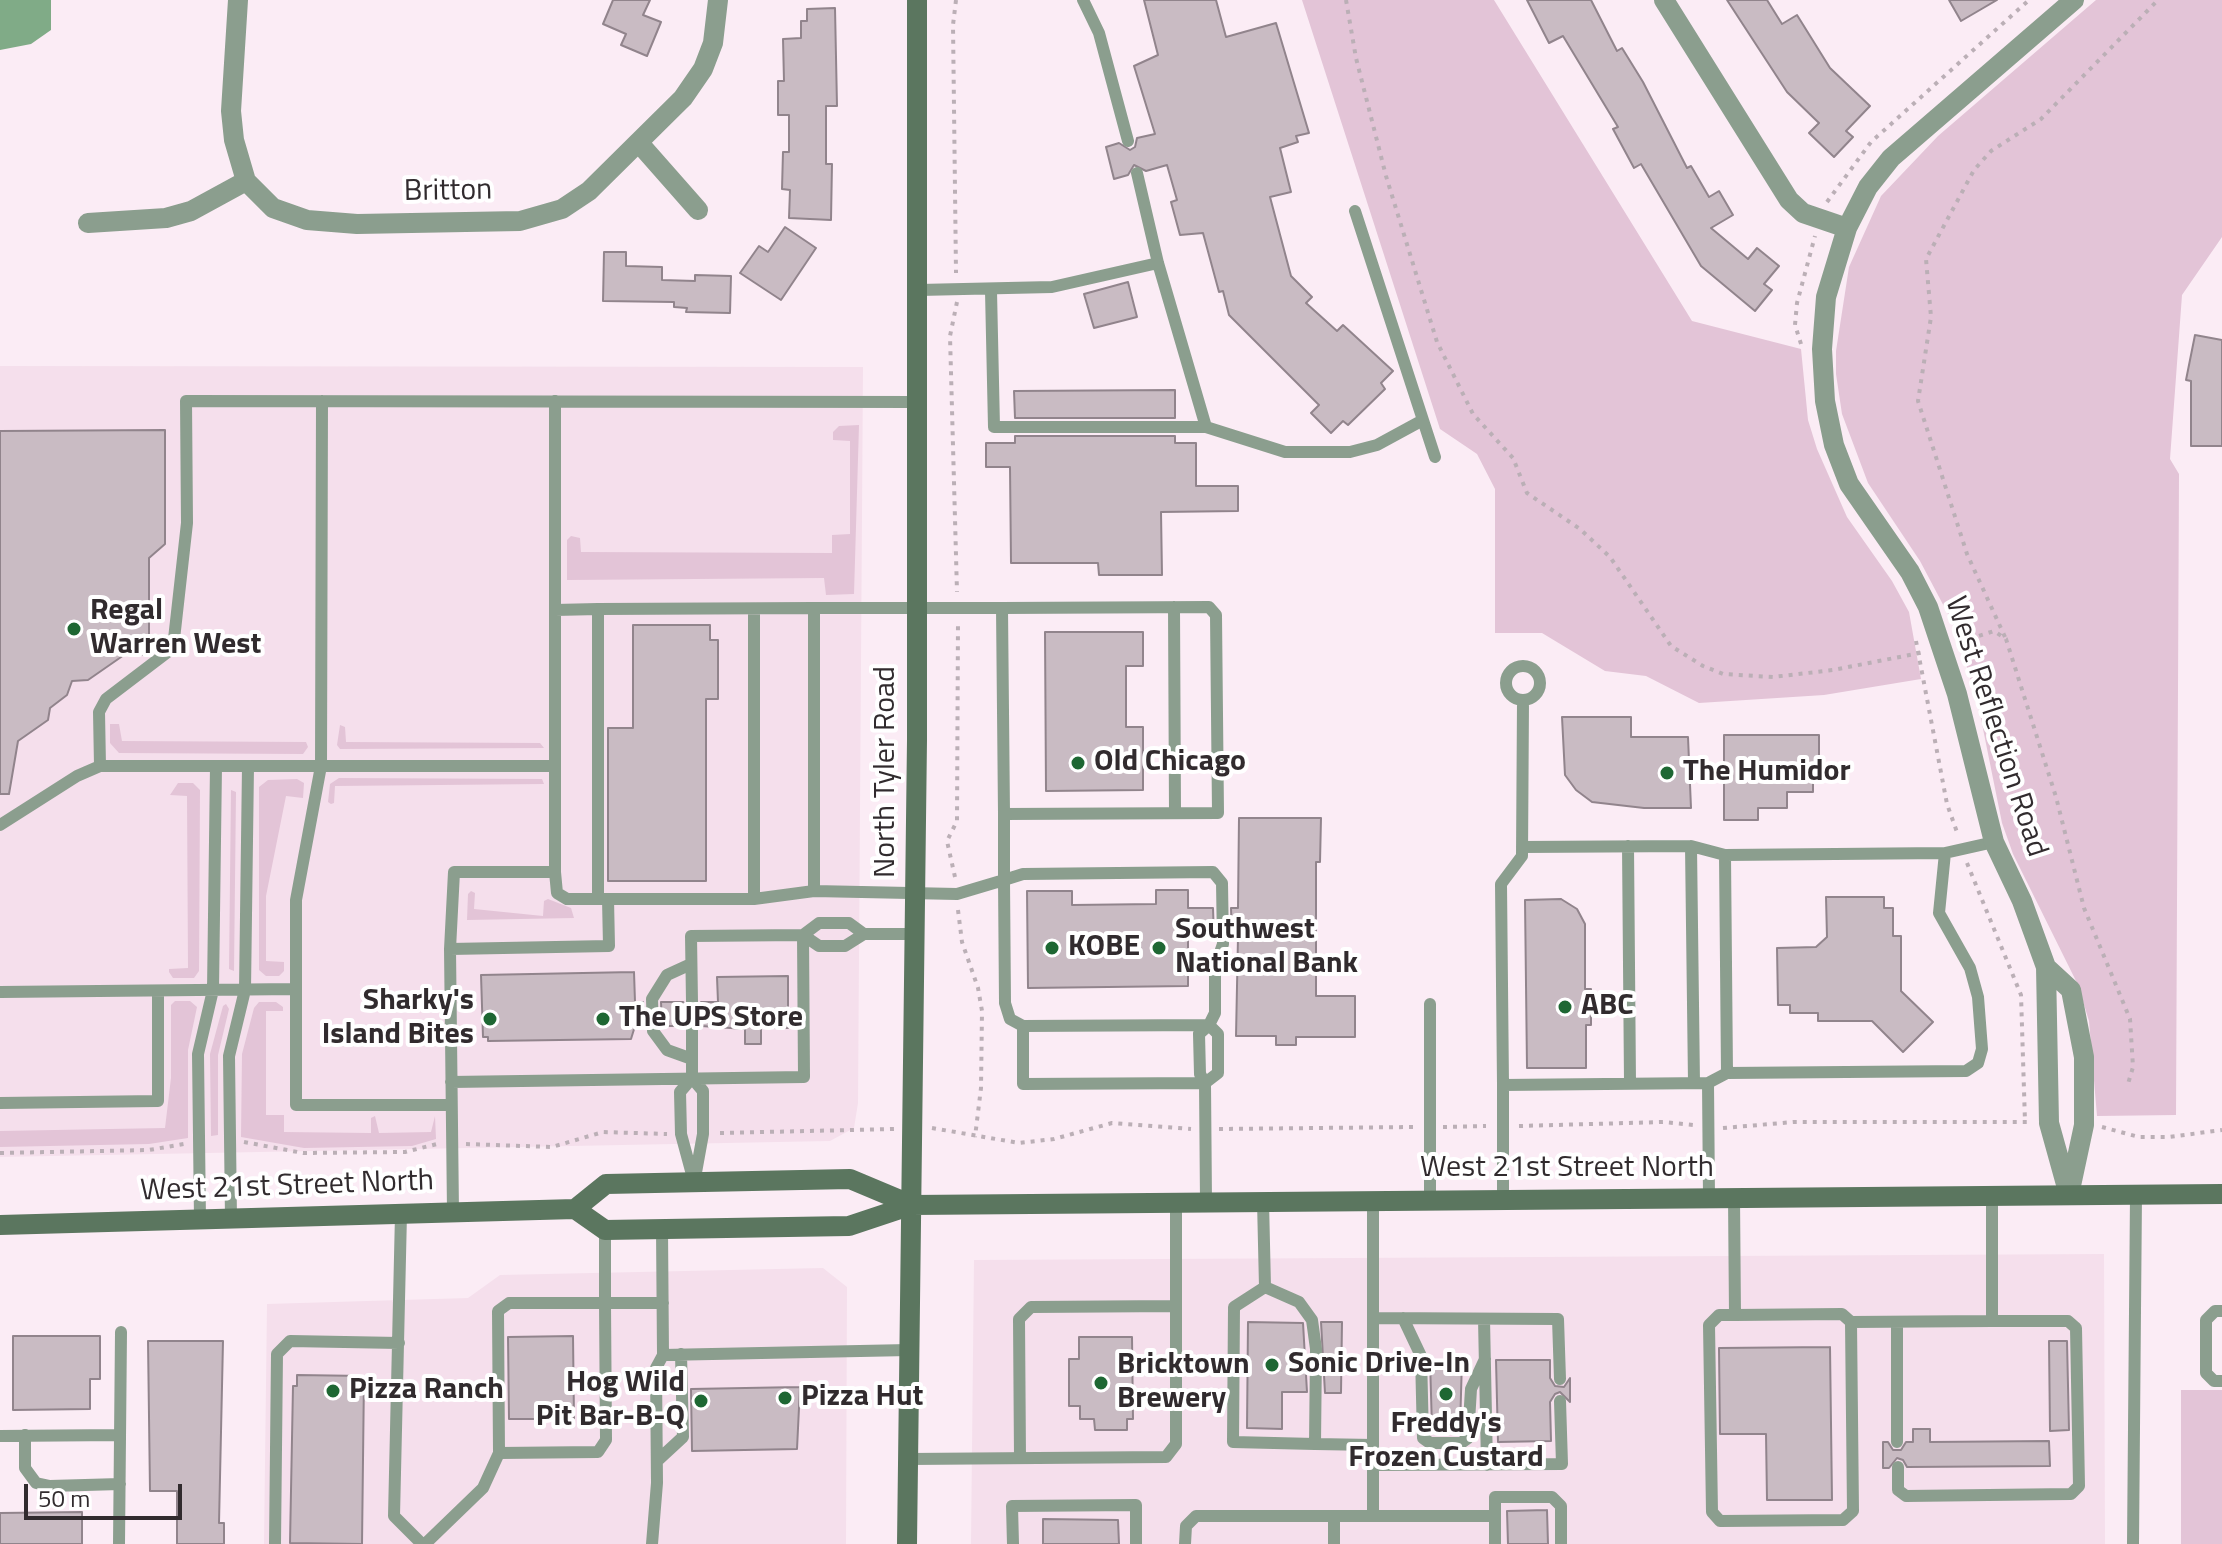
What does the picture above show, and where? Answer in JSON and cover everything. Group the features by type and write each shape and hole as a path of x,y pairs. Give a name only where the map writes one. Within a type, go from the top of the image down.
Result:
{"main road":[{"name":"North Tyler Road","path":"907,1544 916,934 919,402 917,0"},
{"name":"West 21st Street North","path":"0,1225 575,1209 606,1184 694,1182 850,1179 912,1205"},
{"name":"West 21st Street North","path":"605,1230 849,1226 912,1205 2222,1194"},
{"path":"575,1209 605,1230"}],"street":[{"path":"88,223 166,218 191,211 246,181 240,168 231,111 238,0"},
{"name":"Britton","path":"246,181 273,208 307,220 357,224 520,221 545,216 580,197 683,98 703,69 713,43 718,0"},
{"path":"1664,0 1789,200 1803,213 1847,228"},
{"name":"West Reflection Road","path":"2069,1195 2049,1123 2046,967 2022,901 1994,842 1957,694 1928,607 1910,572 1849,484 1834,445 1825,401 1822,349 1826,297 1847,228 1868,187 1891,158 2070,1"},
{"path":"639,143 698,210"},
{"name":"West Reflection Road","path":"2046,967 2071,990 2080,1021 2084,1057 2084,1125 2069,1195"}],"lane":[{"path":"1083,0 1099,33 1128,141"},
{"path":"1137,173 1158,263 1206,427"},
{"path":"1355,211 1435,457"},
{"path":"919,290 991,291 1052,287 1158,263"},
{"path":"991,291 994,427 1206,427 1285,452 1350,452 1377,445 1423,420"},
{"path":"100,766 99,712 106,699 173,648 187,523 186,401 919,402"},
{"path":"322,401 321,766 296,900 296,1105 451,1105"},
{"path":"555,401 557,893 567,899 754,899 814,891 957,894 1023,874 1213,872 1222,883 1223,944 1215,967 1215,1013 1209,1025 1199,1034 1200,1074 1205,1083 1206,1202"},
{"path":"1174,607 1175,813"},
{"path":"555,610 1209,607 1216,615 1218,813 1004,814"},
{"path":"814,608 814,891"},
{"path":"1002,608 1005,1003 1010,1019 1023,1026 1209,1025"},
{"path":"450,949 609,946 603,899 598,609"},
{"path":"754,609 754,899"},
{"path":"1503,1199 1501,884 1522,856 1523,701"},
{"path":"0,825 77,776 100,766 555,766"},
{"path":"200,1220 198,1054 213,990 216,766"},
{"path":"231,1219 229,1056 245,990 248,766"},
{"path":"1522,847 1691,846 1725,855 1945,853 1994,842"},
{"path":"1628,846 1630,1083"},
{"path":"1691,846 1694,1083"},
{"path":"1503,1085 1708,1083 1727,1073 1966,1071 1978,1063 1982,1049 1978,997 1970,968 1939,913 1945,853"},
{"path":"1725,855 1727,1073"},
{"path":"453,1212 450,949 454,872 555,872"},
{"path":"803,935 819,923 849,923 864,934"},
{"path":"692,1002 691,936 803,935 819,946 845,946 864,934 916,934"},
{"path":"451,1082 804,1077 803,935"},
{"path":"691,964 667,975 652,999 653,1031 667,1050 692,1059"},
{"path":"0,992 296,989"},
{"path":"0,1103 158,1101 158,991"},
{"path":"1430,1004 1430,1200"},
{"path":"692,1026 692,1078 703,1091 703,1134 694,1182"},
{"path":"1023,1026 1023,1084 1205,1083"},
{"path":"692,1078 680,1092 681,1134 694,1182"},
{"path":"1708,1083 1709,1198"},
{"path":"2133,1544 2136,1195"},
{"path":"1992,1196 1992,1321"},
{"path":"1734,1197 1735,1315"},
{"path":"1373,1200 1373,1516"},
{"path":"1263,1201 1265,1287"},
{"path":"909,1459 1166,1457 1176,1444 1176,1202"},
{"path":"401,1214 394,1516 424,1544 483,1488 499,1453 498,1311 509,1303 663,1303"},
{"path":"652,1544 657,1461 656,1368 663,1355 662,1229"},
{"path":"499,1453 598,1452 606,1440 605,1230"},
{"path":"1265,1287 1299,1302 1312,1320 1316,1349 1315,1444"},
{"path":"1265,1287 1234,1307 1233,1442 1373,1445"},
{"path":"1020,1458 1019,1319 1031,1307 1176,1306"},
{"path":"2222,1311 2215,1311 2206,1320 2206,1373 2214,1381 2222,1381"},
{"path":"1851,1322 1853,1511 1843,1520 1720,1521 1712,1512 1709,1325 1719,1315 1842,1314 1851,1322 2068,1321 2076,1328 2079,1486 2071,1494 1906,1496 1898,1490 1898,1467"},
{"path":"1373,1318 1558,1319 1560,1379"},
{"path":"1403,1318 1421,1356 1424,1465"},
{"path":"1484,1319 1487,1465"},
{"path":"1897,1322 1897,1442"},
{"path":"119,1544 121,1332"},
{"path":"275,1544 277,1354 290,1341 399,1343"},
{"path":"663,1355 909,1350"},
{"path":"657,1461 683,1437 681,1354"},
{"path":"1423,1438 1441,1444 1461,1443 1468,1438 1471,1389 1485,1359"},
{"path":"1373,1465 1562,1464 1560,1401"},
{"path":"25,1435 26,1472 36,1483 50,1486 120,1484"},
{"path":"0,1436 120,1435"},
{"path":"1495,1544 1495,1497 1552,1497 1561,1506 1561,1544"},
{"path":"1013,1544 1012,1506 1136,1505 1136,1544"},
{"path":"1185,1544 1186,1526 1196,1516 1495,1516"},
{"path":"1334,1516 1334,1544"}],"path":[{"path":"956,0 953,25 957,310 950,336 958,608 957,821 947,841 962,942 982,1011 981,1088 975,1137"},
{"path":"1346,0 1356,58 1386,176 1437,342 1473,414 1507,447 1527,493 1580,529 1610,557 1671,646 1703,666 1723,674 1773,677 1833,670 1941,649 1994,631 2006,639"},
{"path":"1802,347 1795,325 1797,303 1827,202 1871,142 2029,0"},
{"path":"2128,1084 2133,1067 2130,1019 2084,908 2056,797 2006,639 1972,566 1918,401 1931,317 1926,259 1974,170 1991,151 2041,119 2063,100 2158,0"},
{"path":"1916,632 1947,804 2021,995 2025,1122"},
{"path":"703,1134 943,1128 975,1137 1019,1143 1054,1139 1112,1123 1206,1129 1663,1122 1753,1127 1794,1122 2049,1123"},
{"path":"2084,1125 2139,1137 2169,1137 2222,1130"},
{"path":"230,1143 248,1142 303,1153 405,1152 452,1143 552,1147 612,1131 681,1134"},
{"path":"0,1153 149,1150 166,1144 199,1144"}],"shaded area":[{"path":"0,0 51,0 51,30 31,44 0,50"},
{"path":"1302,0 1494,0 1692,321 1801,349 1808,420 1817,449 1847,517 1892,581 1909,612 1921,679 1824,695 1699,703 1646,676 1605,671 1542,633 1495,633 1495,489 1477,454 1440,429"},
{"path":"2096,0 2222,0 2222,237 2182,295 2170,459 2179,474 2176,1115 2097,1116 2089,1021 2078,985 2013,854 2002,823 1980,714 1957,631 1920,561 1868,483 1842,414 1836,374 1836,351 1849,267 1881,196 1938,136"},
{"path":"0,366 863,367 858,1103 854,1128 830,1141 0,1157"},
{"path":"859,425 854,594 826,595 824,578 567,580 567,540 571,536 580,538 581,552 832,553 832,535 850,534 850,441 833,440 833,432 839,426"},
{"path":"110,724 119,724 122,741 306,742 308,747 303,754 119,753 110,743"},
{"path":"340,725 345,727 346,742 540,743 544,748 340,749 337,745"},
{"path":"339,778 542,779 544,784 335,786 334,803 331,804 328,802 330,784"},
{"path":"297,779 304,783 303,798 286,796 266,896 266,961 284,962 284,971 279,976 266,976 259,970 259,787 268,780"},
{"path":"178,783 193,783 200,790 199,971 194,978 173,978 169,972 169,969 188,968 187,796 170,795"},
{"path":"231,790 236,792 234,971 229,969"},
{"path":"471,891 475,893 474,909 543,916 544,901 548,899 571,908 574,918 467,920 468,894"},
{"path":"175,1001 190,1001 197,1007 188,1050 188,1138 149,1144 0,1147 0,1131 165,1128 171,1078 171,1005"},
{"path":"259,1002 276,1002 283,1007 283,1011 266,1011 266,1115 284,1115 284,1132 371,1133 371,1118 375,1116 379,1133 431,1132 435,1116 436,1139 412,1146 304,1148 241,1137 242,1054 254,1008"},
{"path":"226,1004 229,1009 218,1055 218,1135 211,1136 210,1054"},
{"path":"2104,1254 2105,1544 971,1544 974,1260"},
{"path":"823,1268 847,1287 846,1544 264,1544 267,1304 468,1298 500,1275"},
{"path":"2181,1390 2222,1390 2222,1544 2181,1544"}],"building":[{"path":"613,0 650,0 643,15 661,22 647,56 621,45 626,34 603,24"},
{"path":"1144,0 1216,0 1226,37 1276,23 1309,133 1296,136 1298,142 1280,148 1291,192 1270,197 1291,276 1312,297 1306,303 1337,331 1343,325 1393,371 1381,383 1385,389 1348,425 1343,421 1331,433 1311,413 1319,405 1229,315 1223,291 1219,292 1203,233 1180,235 1171,202 1177,200 1167,165 1146,171 1134,165 1128,175 1114,179 1106,147 1119,143 1130,150 1135,147 1137,138 1155,134 1134,66 1158,55"},
{"path":"1527,0 1591,0 1617,51 1622,48 1643,82 1687,168 1691,166 1709,197 1719,191 1733,215 1711,228 1748,259 1757,248 1779,266 1764,284 1772,290 1755,311 1701,266 1641,164 1634,168 1613,129 1618,127 1563,36 1549,43"},
{"path":"1727,0 1767,0 1782,24 1797,15 1830,68 1870,106 1846,131 1853,137 1834,157 1809,133 1819,123 1787,92"},
{"path":"1949,0 1997,0 1961,21"},
{"path":"835,8 837,106 826,106 826,164 832,164 831,220 789,218 790,190 782,189 783,152 789,152 789,115 778,115 778,81 784,81 783,39 801,38 801,21 807,21 807,9"},
{"path":"785,227 816,248 781,300 740,273 759,246 768,252"},
{"path":"604,252 626,252 626,266 662,267 662,280 695,281 695,275 731,276 730,313 686,312 687,308 674,307 674,302 603,301"},
{"path":"1128,282 1137,317 1094,328 1084,294"},
{"path":"2195,335 2222,340 2222,446 2191,446 2191,381 2186,380"},
{"path":"1175,390 1175,418 1015,418 1014,391"},
{"name":"Regal Warren West","path":"165,430 165,544 149,558 149,649 143,655 124,655 88,680 72,681 67,695 50,708 48,720 18,741 9,794 0,794 0,431"},
{"path":"1015,436 1175,436 1175,443 1196,443 1196,486 1238,486 1238,511 1161,512 1162,575 1099,575 1098,563 1011,563 1010,467 986,467 986,443 1015,443"},
{"path":"633,625 710,625 710,640 718,640 718,699 706,699 706,881 608,881 608,728 633,728"},
{"path":"1045,632 1143,632 1143,666 1126,666 1126,727 1143,727 1143,790 1046,791"},
{"path":"1562,717 1631,717 1631,737 1688,737 1691,808 1644,808 1592,802 1576,790 1565,775"},
{"path":"1724,735 1819,735 1819,772 1813,772 1813,792 1787,792 1787,808 1758,808 1758,820 1724,820"},
{"path":"1239,818 1321,818 1320,862 1316,862 1316,996 1355,996 1355,1037 1296,1037 1296,1045 1276,1045 1276,1036 1236,1036 1238,937 1232,937 1231,908 1238,908"},
{"path":"1156,890 1188,890 1188,908 1213,908 1214,937 1188,938 1188,986 1028,988 1027,891 1072,891 1072,905 1156,904"},
{"path":"1826,897 1884,897 1884,908 1893,908 1893,936 1901,936 1901,991 1933,1022 1903,1052 1872,1021 1818,1021 1818,1013 1790,1013 1790,1005 1778,1005 1777,948 1816,947 1827,937"},
{"path":"1561,899 1577,909 1585,924 1585,989 1591,989 1591,1025 1586,1025 1586,1068 1527,1068 1525,900"},
{"path":"634,972 635,1002 643,1002 644,1026 635,1026 631,1039 488,1041 488,1037 483,1037 481,975"},
{"path":"788,976 788,1028 761,1028 761,1044 745,1044 745,1029 701,1026 693,1017 683,1026 662,1026 661,1002 683,1002 691,1011 697,1009 701,1002 718,1002 717,977"},
{"name":"Sonic Drive-In","path":"1248,1322 1303,1323 1307,1392 1282,1392 1282,1429 1247,1428"},
{"path":"1321,1322 1342,1322 1341,1393 1325,1393"},
{"path":"13,1336 100,1336 100,1379 90,1379 90,1409 13,1410"},
{"path":"573,1336 574,1419 509,1419 508,1337"},
{"name":"Bricktown Brewery","path":"1079,1337 1132,1337 1133,1419 1127,1419 1127,1430 1095,1430 1094,1419 1080,1419 1080,1406 1069,1406 1069,1359 1079,1359"},
{"path":"148,1341 223,1341 219,1523 224,1523 224,1544 177,1544 177,1491 150,1491"},
{"path":"2049,1341 2067,1341 2069,1430 2050,1431"},
{"path":"1830,1347 1832,1500 1767,1500 1766,1434 1720,1434 1719,1348"},
{"name":"Freddy's Frozen Custard","path":"1430,1360 1462,1360 1460,1428 1432,1428"},
{"path":"1496,1360 1550,1360 1550,1378 1555,1386 1564,1387 1570,1378 1570,1402 1560,1392 1550,1402 1551,1441 1498,1442"},
{"path":"297,1375 364,1376 362,1544 290,1543 293,1386 297,1386"},
{"path":"800,1387 797,1449 692,1451 691,1389"},
{"path":"1913,1429 1930,1429 1930,1442 2049,1441 2050,1466 1907,1467 1903,1460 1897,1458 1889,1468 1883,1468 1883,1442 1888,1442 1893,1450 1901,1450 1906,1442 1913,1442"},
{"path":"1547,1510 1548,1544 1508,1544 1507,1511"},
{"path":"82,1512 82,1544 0,1544 0,1513"},
{"path":"1043,1519 1118,1520 1119,1544 1043,1544"}],"place":[{"name":"Regal Warren West","path":"74,629"},
{"name":"Old Chicago","path":"1078,763"},
{"name":"The Humidor","path":"1667,773"},
{"name":"KOBE","path":"1052,948"},
{"name":"Southwest National Bank","path":"1159,948"},
{"name":"ABC","path":"1565,1007"},
{"name":"Sharky's Island Bites","path":"490,1019"},
{"name":"The UPS Store","path":"603,1019"},
{"name":"Sonic Drive-In","path":"1272,1365"},
{"name":"Bricktown Brewery","path":"1101,1383"},
{"name":"Pizza Ranch","path":"333,1391"},
{"name":"Freddy's Frozen Custard","path":"1446,1394"},
{"name":"Pizza Hut","path":"785,1398"},
{"name":"Hog Wild Pit Bar-B-Q","path":"701,1401"}]}
